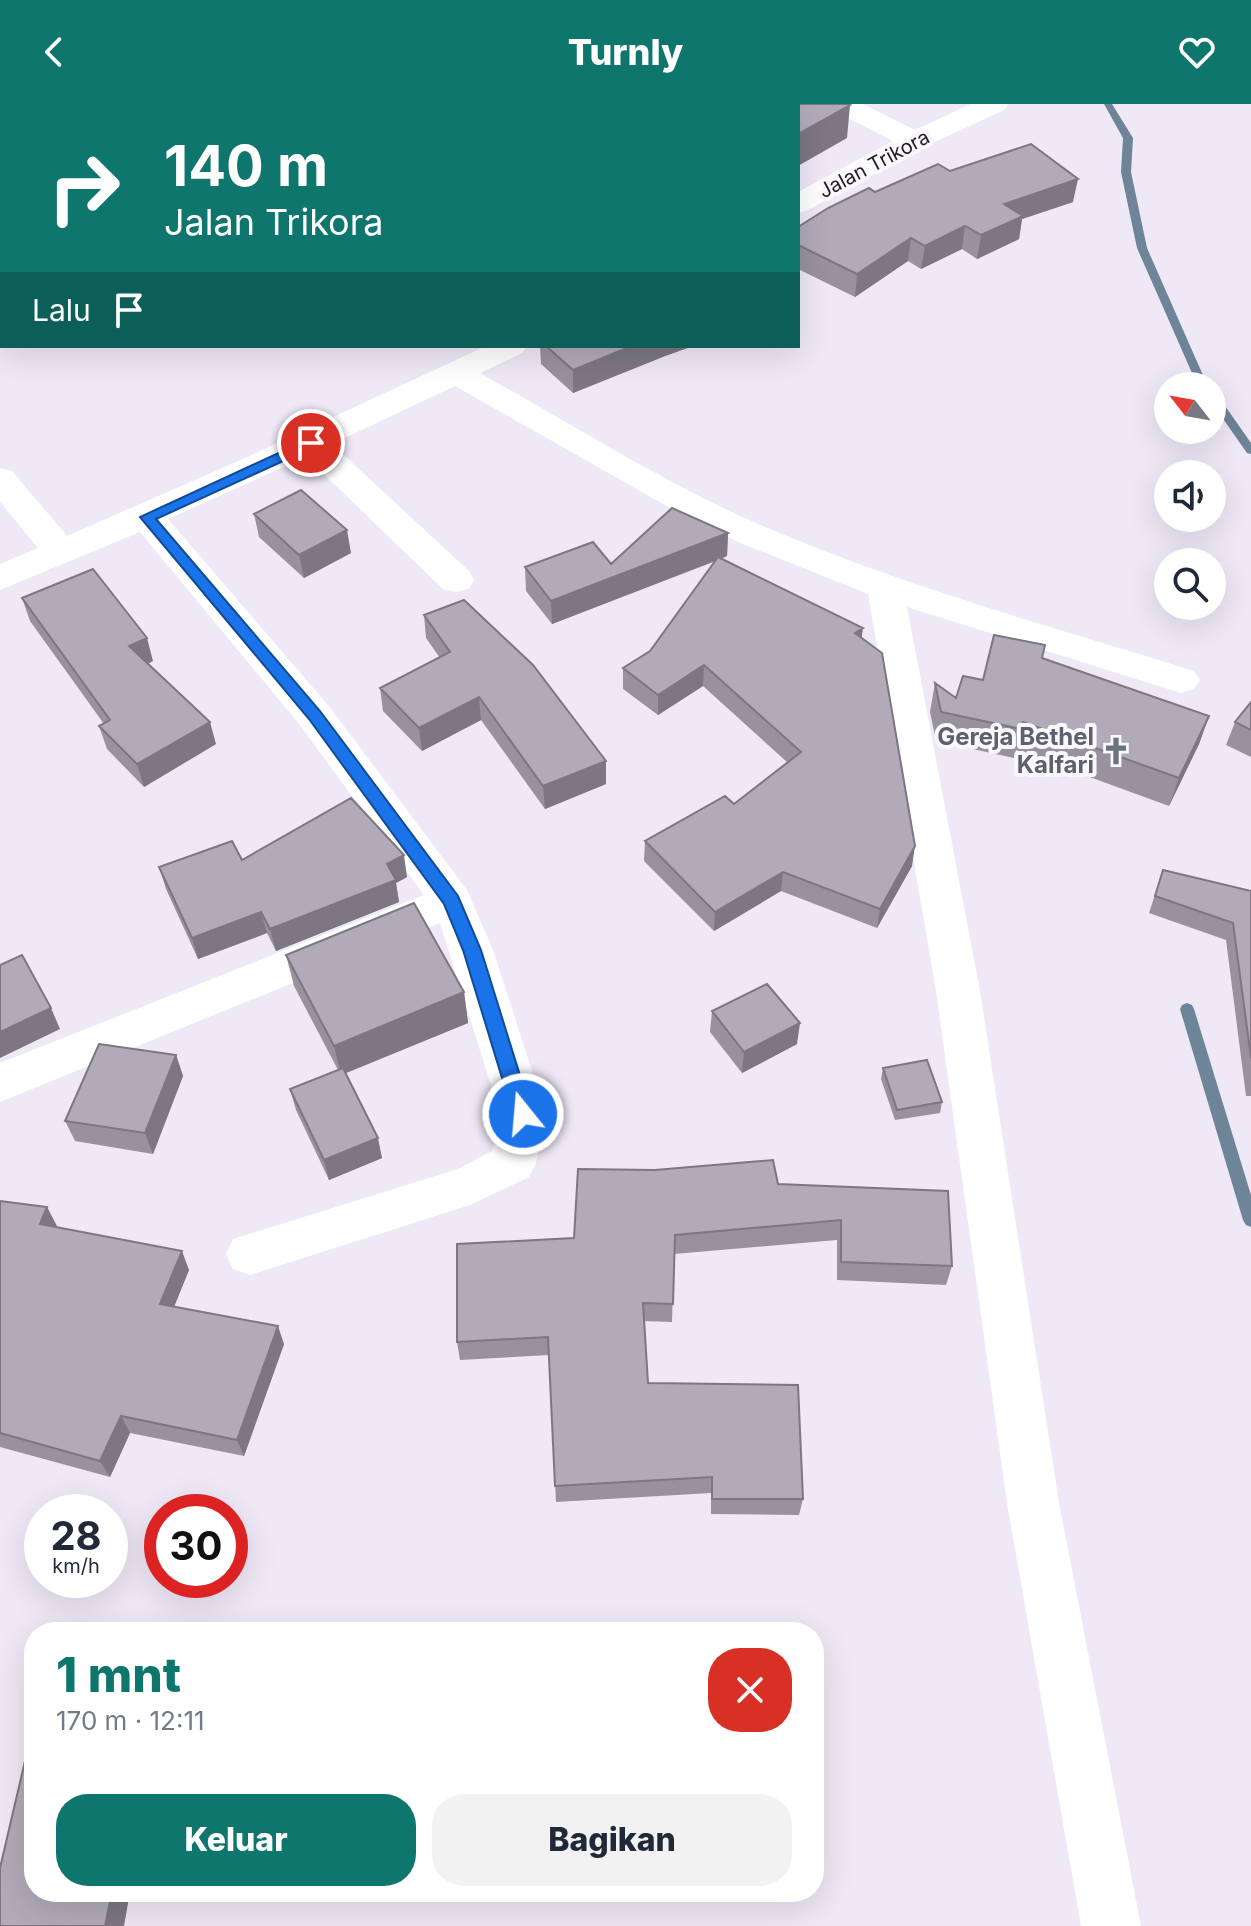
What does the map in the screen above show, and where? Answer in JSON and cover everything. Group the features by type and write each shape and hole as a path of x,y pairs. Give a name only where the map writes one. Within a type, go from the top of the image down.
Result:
{"street":[{"path":"842,104 914,141"},
{"name":"Jalan Trikora","path":"800,203 914,141 994,104"},
{"path":"0,578 147,517 311,443 507,348"},
{"path":"456,373 696,508 778,546 885,587 1181,680"},
{"path":"311,443 456,580"},
{"path":"0,479 61,553"},
{"path":"147,517 314,715 452,901 472,950 523,1114 513,1163 470,1185 250,1254"},
{"path":"885,587 958,991 1037,1525 1111,1926"},
{"path":"0,1083 452,901"}],"building":[{"path":"800,104 850,105 800,133"},
{"path":"1031,144 1078,179 1004,204 1023,216 981,235 965,226 925,246 911,238 857,274 800,246 800,226 828,208 869,188 875,192 938,164 950,171"},
{"path":"548,348 627,348 573,370"},
{"path":"301,490 347,530 299,555 254,514"},
{"path":"672,508 728,533 551,601 525,567 593,542 611,564"},
{"path":"718,557 863,628 855,633 882,653 915,846 880,909 783,872 715,912 645,841 725,796 734,804 801,752 704,665 658,695 623,668 650,651"},
{"path":"93,569 147,638 129,646 210,722 137,764 99,726 110,720 22,598"},
{"path":"464,600 533,665 606,761 543,786 479,697 419,728 380,688 450,652 424,615"},
{"path":"994,635 1045,645 1042,658 1209,716 1179,778 1023,722 1021,729 941,712 935,683 956,698 963,676 983,680"},
{"path":"1251,702 1251,730 1235,722"},
{"path":"351,798 404,855 387,864 396,880 270,929 261,912 192,938 159,867 232,841 242,860"},
{"path":"1163,870 1251,891 1251,1058 1233,923 1155,896"},
{"path":"414,903 464,992 334,1046 286,955"},
{"path":"22,955 51,1008 0,1032 0,965"},
{"path":"767,984 800,1023 744,1052 712,1011"},
{"path":"99,1044 176,1055 145,1133 65,1121"},
{"path":"927,1060 942,1102 897,1110 883,1068"},
{"path":"343,1068 378,1138 324,1160 290,1089"},
{"path":"773,1160 778,1184 948,1191 952,1266 841,1262 841,1220 675,1235 673,1304 643,1303 648,1383 798,1385 803,1499 712,1499 712,1477 555,1486 548,1337 457,1342 457,1244 574,1238 578,1169 655,1170"},
{"path":"0,1201 47,1207 40,1224 182,1251 160,1304 278,1326 237,1440 121,1416 100,1461 0,1433"},
{"path":"24,1765 24,1902 110,1902 105,1926 0,1926 0,1868"}],"waterway":[{"path":"1108,104 1128,138 1126,172 1142,248 1197,372"},
{"path":"1226,415 1251,451"},
{"path":"1187,1009 1251,1220"}],"place":[{"name":"Gereja Bethel Kalfari","path":"1116,751"}],"route":[{"path":"311,443 147,517 314,715 452,901 472,950 523,1114"}]}
